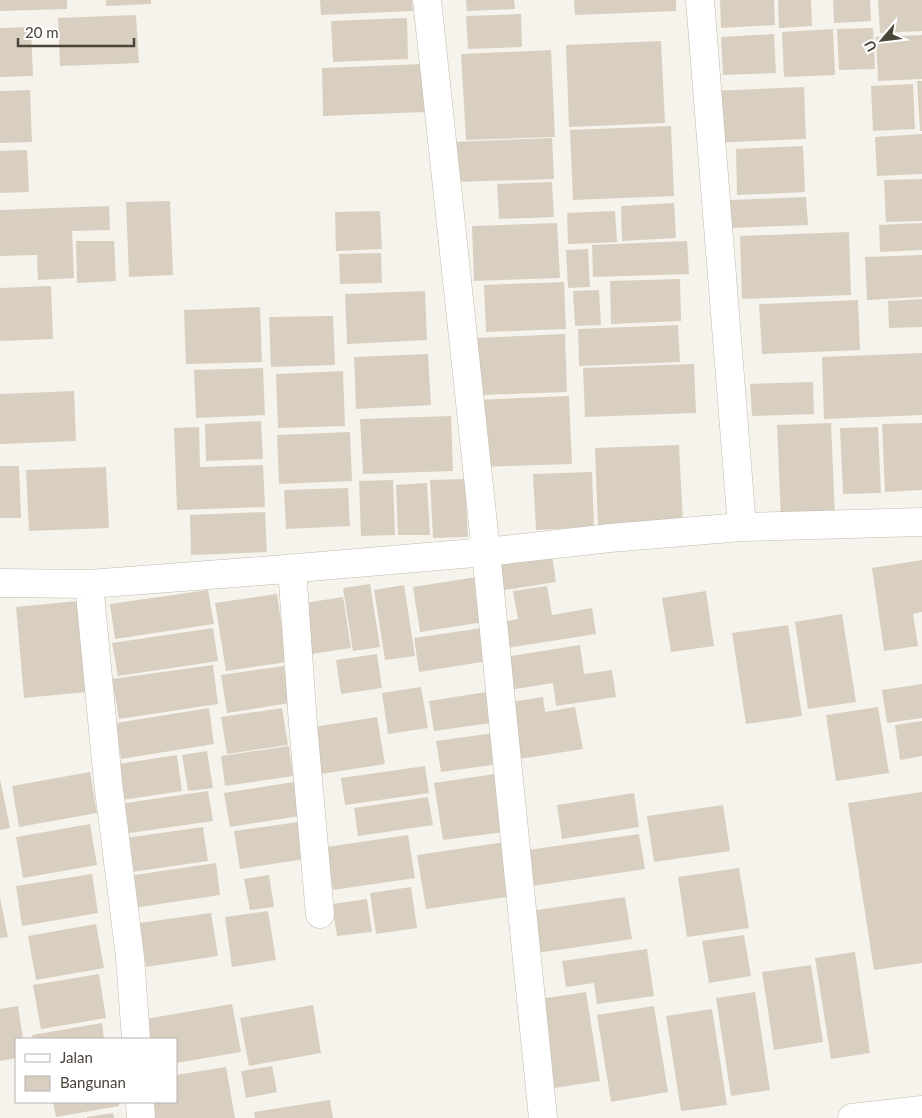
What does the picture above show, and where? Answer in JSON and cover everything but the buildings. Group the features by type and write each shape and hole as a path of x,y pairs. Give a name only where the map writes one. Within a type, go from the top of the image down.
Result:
{"street":[{"path":"427,0 486,552 543,1118"},
{"path":"700,0 742,526"},
{"path":"0,583 89,584 486,552 742,526 922,522"},
{"path":"292,568 320,914"},
{"path":"89,584 108,782 130,957 136,1038"},
{"path":"140,1103 141,1118"},
{"path":"852,1118 922,1110"}]}
